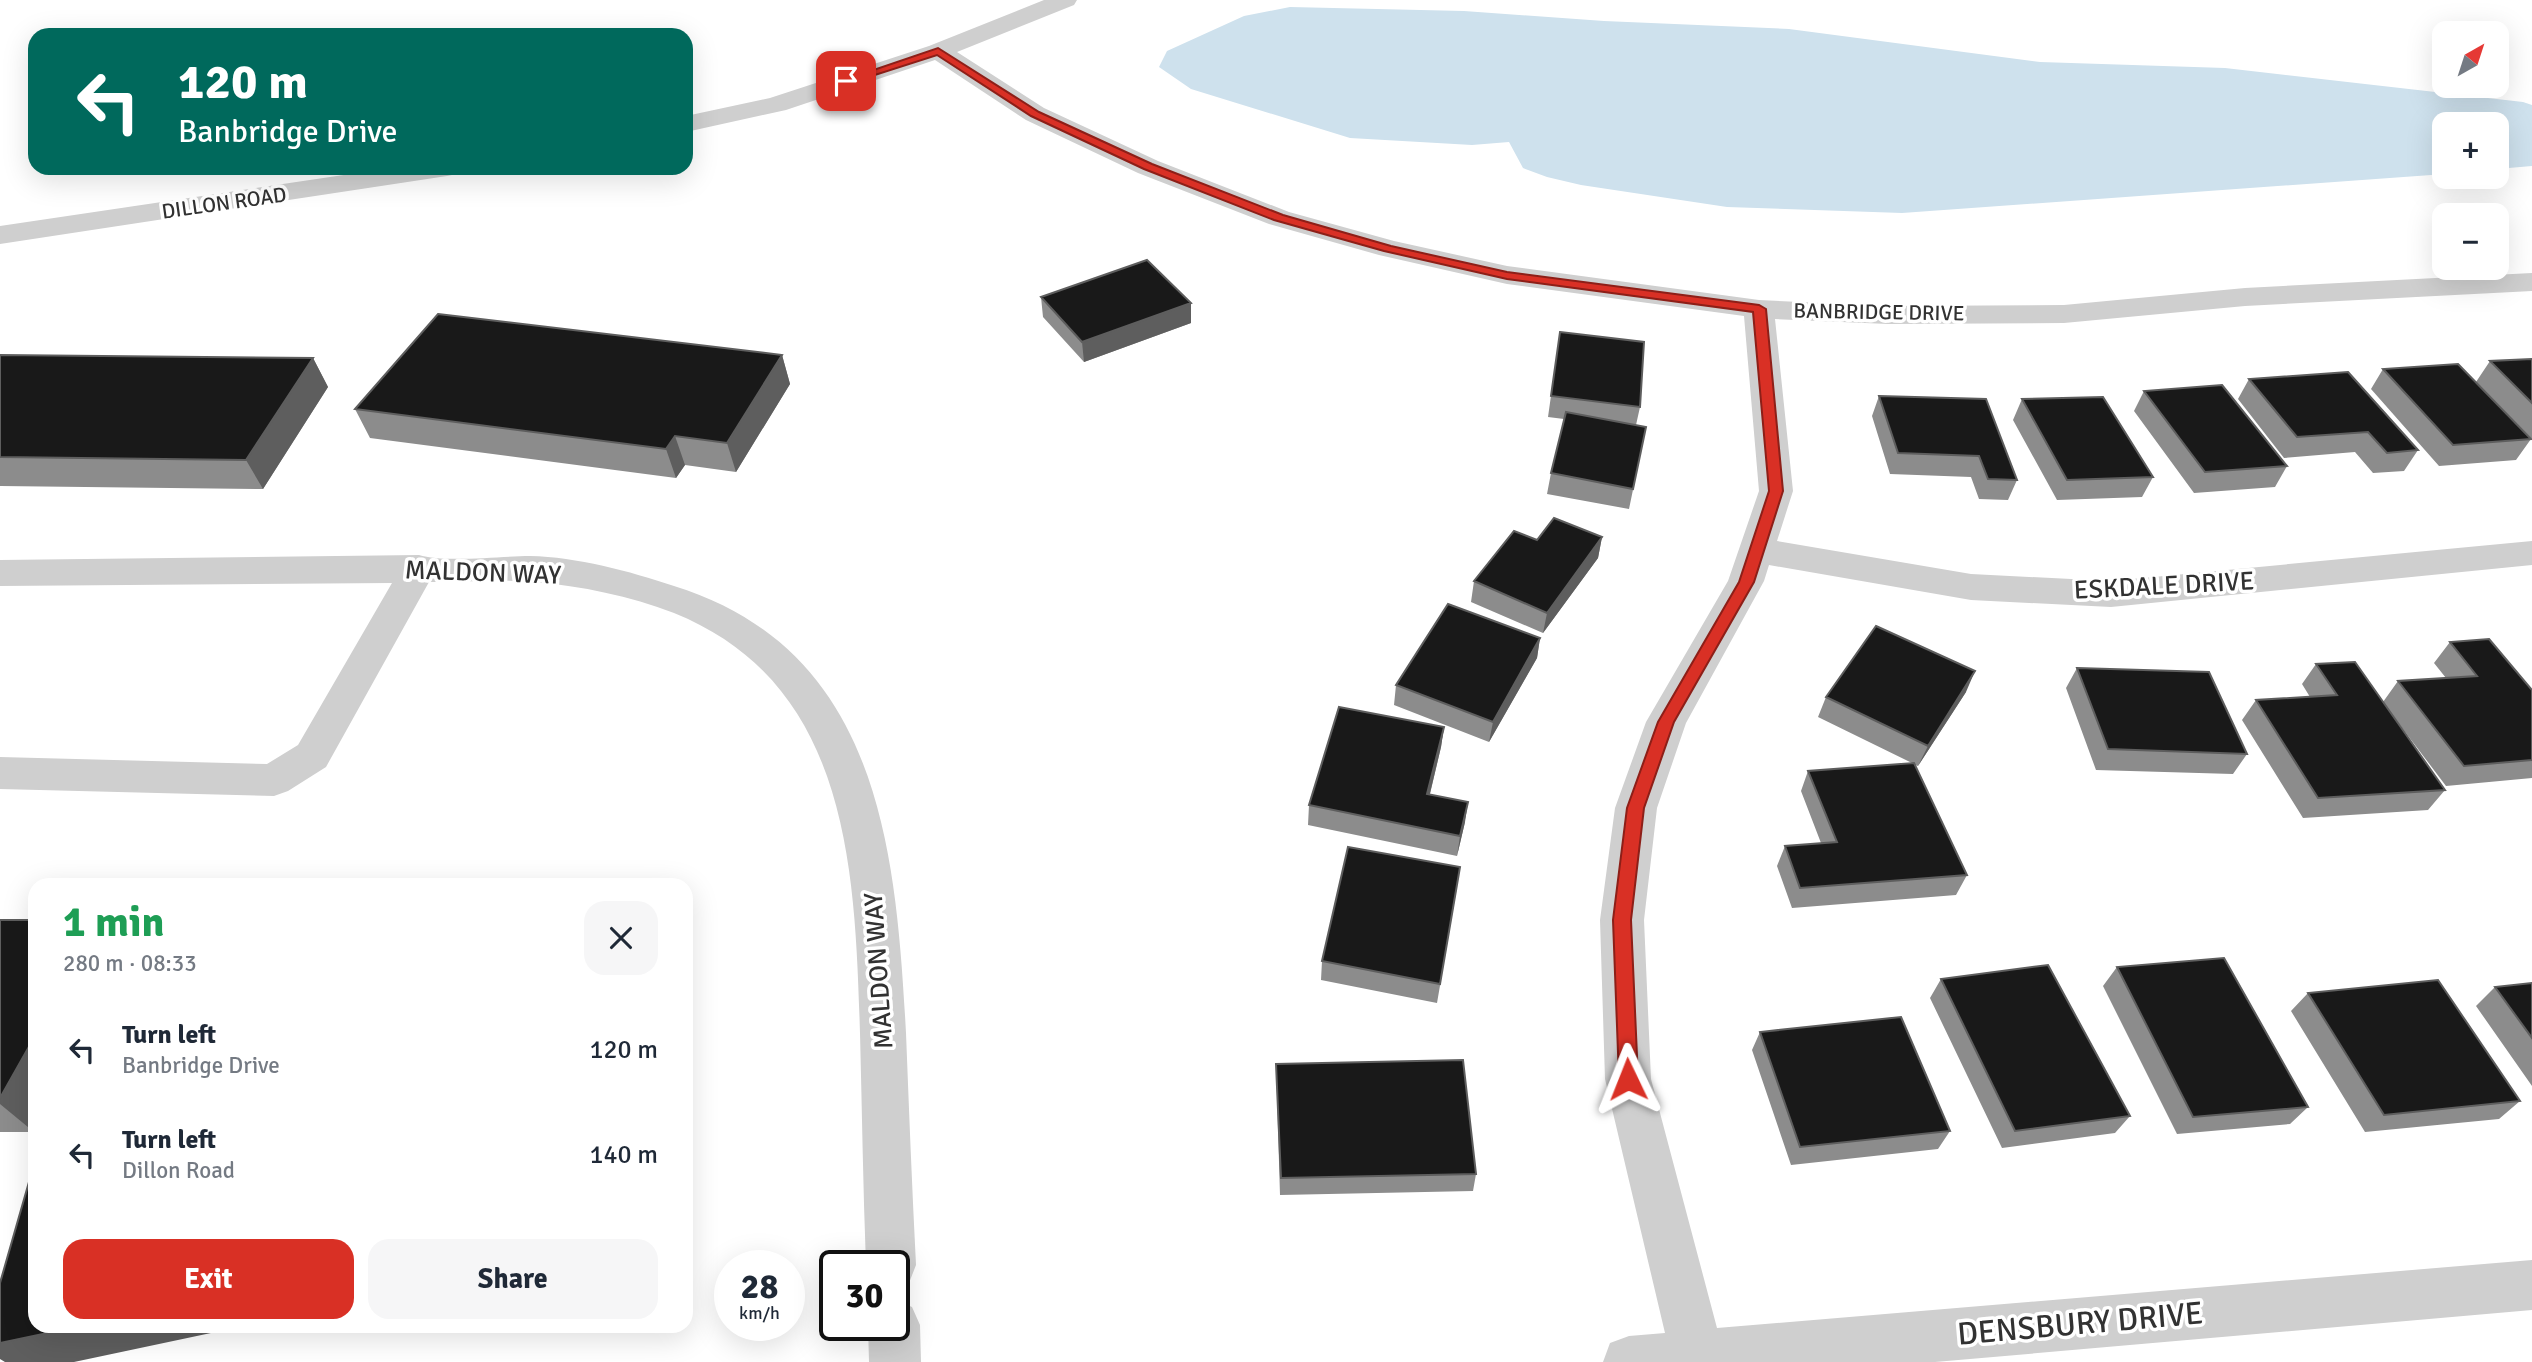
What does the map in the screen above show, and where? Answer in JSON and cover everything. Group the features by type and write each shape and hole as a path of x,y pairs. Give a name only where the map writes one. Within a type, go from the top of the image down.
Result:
{"street":[{"path":"693,122 777,104 938,51 1065,0"},
{"name":"BANBRIDGE DRIVE","path":"938,51 1035,114 1148,167 1279,218 1389,249 1507,275 1759,309 1888,315 2064,314 2245,297 2532,282"},
{"name":"DILLON ROAD","path":"0,235 400,175"},
{"path":"1698,1359 1628,1079 1622,920 1636,808 1666,722 1746,582 1776,491 1759,309"},
{"name":"ESKDALE DRIVE","path":"1756,550 1971,587 2111,594 2532,553"},
{"path":"0,773 274,780 312,756 419,568"},
{"name":"MALDON WAY","path":"0,573 533,569 614,581 674,598 735,628 780,665 817,707 848,771 869,848 880,961 890,1250"},
{"name":"DENSBURY DRIVE","path":"1629,1362 1698,1359 2532,1284"},
{"path":"894,1341 895,1362"}],"water":[{"path":"1290,7 1464,11 1604,21 1789,29 2040,62 2225,68 2432,92 2432,98 2488,98 2523,102 2532,105 2532,166 2509,168 2509,112 2432,112 2432,175 1902,213 1727,207 1581,185 1547,177 1523,168 1509,142 1472,145 1350,138 1191,89 1159,67 1167,51 1244,16"}],"building":[{"path":"1147,260 1191,303 1082,342 1041,297"},
{"path":"438,314 782,355 727,443 675,436 666,449 355,409"},
{"path":"1560,332 1644,342 1640,407 1551,396"},
{"path":"0,355 313,358 246,460 0,457"},
{"path":"2532,359 2532,403 2490,361"},
{"path":"2458,364 2531,439 2453,445 2383,369"},
{"path":"2348,372 2418,450 2387,453 2368,432 2297,437 2249,379"},
{"path":"2222,385 2287,466 2205,472 2144,391"},
{"path":"1879,396 1986,399 2017,480 1988,479 1979,456 1898,453"},
{"path":"2103,397 2153,477 2067,480 2022,399"},
{"path":"1566,412 1646,427 1633,489 1551,473"},
{"path":"1554,518 1602,537 1547,613 1474,581 1514,531 1537,540"},
{"path":"1448,604 1540,638 1493,722 1396,685"},
{"path":"1876,626 1975,671 1928,746 1826,697"},
{"path":"2489,639 2532,690 2532,760 2464,766 2398,681 2477,676 2450,642"},
{"path":"2355,662 2445,790 2318,798 2256,700 2337,695 2316,664"},
{"path":"2077,668 2209,672 2247,754 2108,749"},
{"path":"1339,707 1444,727 1427,794 1468,802 1460,836 1309,805"},
{"path":"1914,763 1967,875 1800,888 1785,846 1837,842 1808,771"},
{"path":"1348,847 1460,867 1440,984 1322,961"},
{"path":"0,920 28,920 28,1048 0,1098"},
{"path":"2224,958 2308,1107 2193,1117 2117,967"},
{"path":"2048,965 2130,1116 2015,1131 1941,979"},
{"path":"2438,980 2520,1101 2384,1115 2308,993"},
{"path":"2532,983 2532,1038 2495,987"},
{"path":"1901,1017 1950,1131 1800,1147 1760,1032"},
{"path":"1463,1060 1476,1174 1281,1178 1276,1064"},
{"path":"28,1185 28,1333 48,1333 0,1343 0,1283"}],"route":[{"path":"846,81 938,51 1035,114 1148,167 1279,218 1389,249 1507,275 1759,309 1776,491 1746,582 1666,722 1636,808 1622,920 1628,1079"}]}
